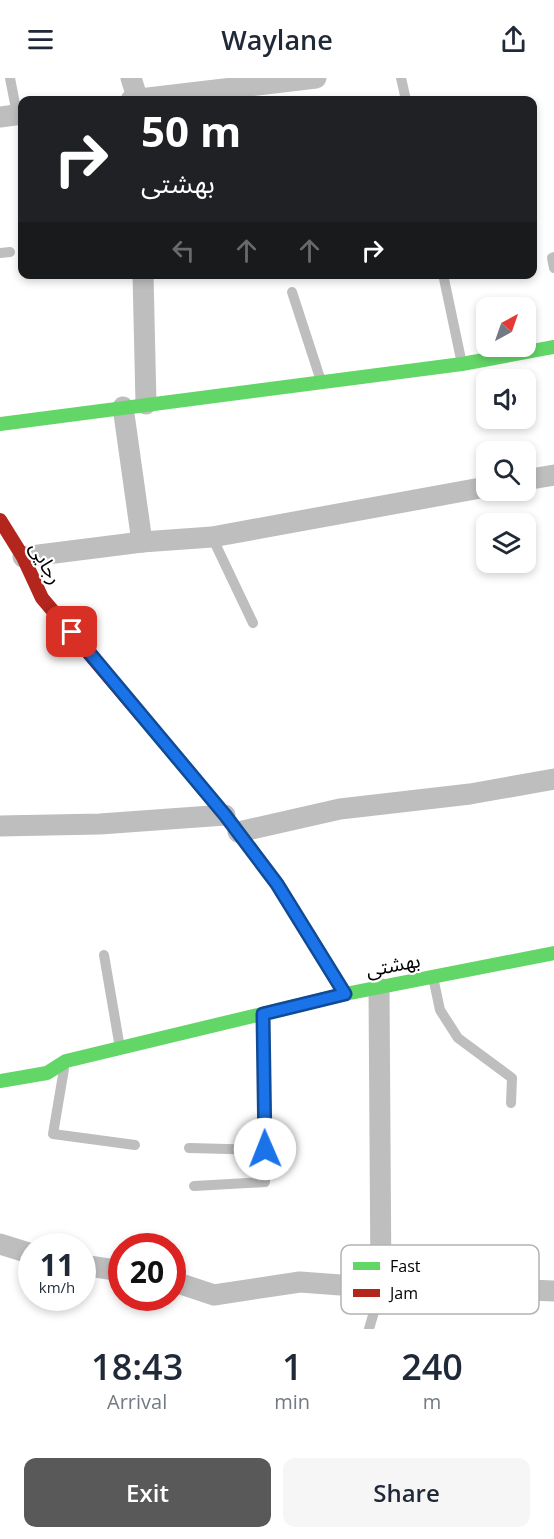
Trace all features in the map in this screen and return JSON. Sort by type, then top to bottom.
[{"type":"street","points":[[131,78],[135,96]]},
{"type":"street","points":[[169,96],[316,78]]},
{"type":"street","points":[[142,279],[146,404]]},
{"type":"street","points":[[0,424],[462,364],[554,347]]},
{"type":"street","points":[[123,407],[142,542]]},
{"type":"street","points":[[536,478],[554,475]]},
{"type":"street","points":[[12,549],[212,537],[476,489]]},
{"type":"street","name":"رجایی","points":[[0,520],[12,549],[42,598],[225,815],[277,884],[345,994]]},
{"type":"street","points":[[238,832],[340,809],[470,794],[554,779]]},
{"type":"street","points":[[0,826],[100,824],[225,815]]},
{"type":"street","name":"بهشتی","points":[[0,1081],[47,1073],[61,1057],[120,1048],[345,994],[554,952]]},
{"type":"street","points":[[379,988],[381,1245]]},
{"type":"street","points":[[0,1244],[18,1250]]},
{"type":"street","points":[[186,1286],[214,1295],[300,1282],[341,1285]]},
{"type":"street","points":[[539,1290],[554,1291]]},
{"type":"lane","points":[[10,78],[13,115]]},
{"type":"lane","points":[[401,78],[405,96]]},
{"type":"lane","points":[[554,257],[552,258],[554,268]]},
{"type":"lane","points":[[444,279],[462,364]]},
{"type":"lane","points":[[292,292],[321,381]]},
{"type":"lane","points":[[212,537],[253,623]]},
{"type":"lane","points":[[104,955],[120,1048]]},
{"type":"lane","points":[[433,977],[440,1010],[458,1038],[512,1078],[511,1103]]},
{"type":"lane","points":[[194,1186],[265,1182],[263,1014]]},
{"type":"lane","points":[[61,1057],[53,1134],[135,1145]]},
{"type":"lane","points":[[189,1148],[265,1149]]},
{"type":"lane","points":[[369,1329],[373,1314]]},
{"type":"traffic: fast","points":[[0,424],[462,364],[554,347]]},
{"type":"traffic: fast","points":[[140,714],[225,815],[277,884],[345,994]]},
{"type":"traffic: fast","points":[[0,1081],[47,1073],[66,1061],[345,994],[554,953]]},
{"type":"traffic: jam","points":[[0,520],[23,557],[42,598],[140,714]]},
{"type":"route","points":[[72,632],[225,815],[277,884],[345,994],[263,1014],[265,1149]]}]
